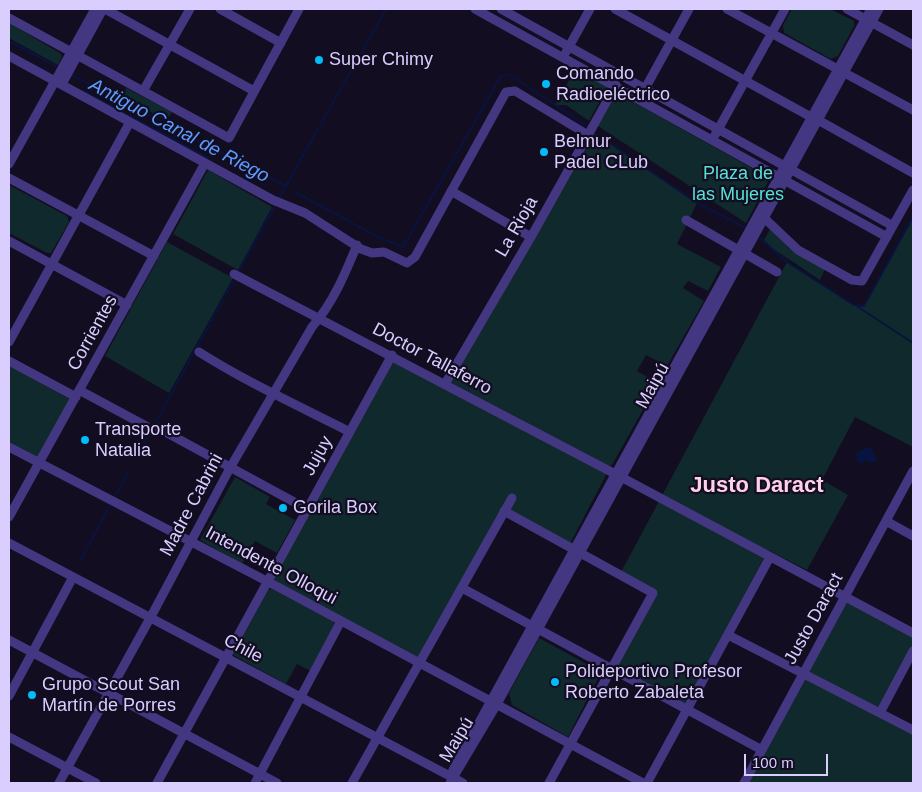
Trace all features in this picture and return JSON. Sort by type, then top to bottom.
[{"type":"street","points":[[74,55],[94,9]]},
{"type":"street","points":[[9,164],[74,55],[104,9],[254,91]]},
{"type":"street","points":[[143,91],[190,9]]},
{"type":"street","points":[[220,9],[281,42]]},
{"type":"street","points":[[9,18],[228,138],[299,9]]},
{"type":"street","points":[[475,9],[489,12],[563,56],[887,237]]},
{"type":"street","points":[[502,9],[893,226]]},
{"type":"street","points":[[563,56],[590,9]]},
{"type":"street","points":[[615,9],[913,173]]},
{"type":"street","points":[[640,98],[689,9]]},
{"type":"street","points":[[727,9],[913,110]]},
{"type":"street","points":[[713,139],[785,9]]},
{"type":"street","points":[[846,9],[913,46]]},
{"type":"street","name":"Maipú","points":[[868,21],[871,9]]},
{"type":"street","name":"Maipú","points":[[452,781],[453,770],[494,702],[868,21],[879,9]]},
{"type":"street","points":[[9,56],[278,203],[305,213],[366,252],[384,252],[407,263],[415,257],[506,92],[515,91],[588,135]]},
{"type":"street","name":"La Rioja","points":[[445,384],[531,237],[616,85]]},
{"type":"street","points":[[9,342],[130,122]]},
{"type":"street","name":"Corrientes","points":[[9,518],[205,163]]},
{"type":"street","points":[[9,178],[154,256]]},
{"type":"street","points":[[761,215],[798,250],[852,280],[862,281],[913,190]]},
{"type":"street","points":[[451,191],[531,237]]},
{"type":"street","points":[[686,220],[777,272]]},
{"type":"street","points":[[9,241],[127,305]]},
{"type":"street","name":"Madre Cabrini","points":[[59,783],[151,618],[230,468],[343,277],[357,245]]},
{"type":"street","name":"Doctor Tallaferro","points":[[238,275],[913,633]]},
{"type":"street","points":[[199,352],[239,377],[350,432]]},
{"type":"street","name":"Jujuy","points":[[157,783],[392,355]]},
{"type":"street","points":[[9,361],[146,426]]},
{"type":"street","points":[[158,428],[307,508]]},
{"type":"street","name":"Intendente Olloqui","points":[[9,447],[645,783]]},
{"type":"street","name":"Justo Daract","points":[[744,783],[913,470]]},
{"type":"street","points":[[352,783],[512,498]]},
{"type":"street","points":[[504,511],[653,593],[549,783]]},
{"type":"street","points":[[886,521],[913,536]]},
{"type":"street","name":"Chile","points":[[9,543],[301,697],[452,781],[462,783]]},
{"type":"street","points":[[645,783],[770,557]]},
{"type":"street","points":[[9,696],[73,577]]},
{"type":"street","points":[[462,588],[762,750]]},
{"type":"street","points":[[255,783],[341,621]]},
{"type":"street","points":[[728,635],[913,730]]},
{"type":"street","points":[[9,640],[277,783]]},
{"type":"street","points":[[880,713],[913,651]]},
{"type":"street","points":[[9,737],[96,783]]},
{"type":"green space","points":[[792,9],[830,9],[854,21],[854,26],[838,56],[831,59],[784,33],[783,25]]},
{"type":"green space","points":[[9,23],[60,53],[62,57],[58,65],[9,38]]},
{"type":"green space","points":[[576,68],[608,86],[589,121],[566,105],[555,105]]},
{"type":"green space","points":[[126,88],[172,112],[167,121],[122,96]]},
{"type":"green space","name":"Plaza de las Mujeres","points":[[617,93],[766,176],[769,180],[746,223],[598,126]]},
{"type":"green space","points":[[595,133],[697,203],[677,244],[721,267],[708,291],[688,281],[683,288],[704,301],[667,366],[646,355],[637,371],[658,383],[612,465],[609,466],[450,382]]},
{"type":"green space","points":[[208,170],[272,207],[238,270],[173,234]]},
{"type":"green space","points":[[9,185],[67,216],[69,222],[51,253],[47,253],[9,233]]},
{"type":"green space","points":[[913,218],[913,447],[855,417],[822,480],[848,495],[807,570],[768,550],[686,704],[616,667],[653,593],[620,574],[787,262],[853,305],[864,306]]},
{"type":"green space","points":[[770,229],[789,248],[825,269],[820,280],[763,242]]},
{"type":"green space","points":[[167,242],[233,278],[169,393],[105,356]]},
{"type":"green space","points":[[395,362],[607,473],[570,544],[503,509],[418,659],[273,579],[391,364]]},
{"type":"green space","points":[[9,366],[71,400],[39,458],[9,442]]},
{"type":"green space","points":[[235,477],[270,497],[266,504],[295,520],[277,553],[255,541],[242,564],[200,540]]},
{"type":"green space","points":[[272,589],[335,624],[311,671],[297,664],[286,684],[233,655],[268,590]]},
{"type":"green space","points":[[845,597],[913,633],[913,651],[880,713],[913,730],[913,783],[744,783]]},
{"type":"green space","name":"Polideportivo Profesor Roberto Zabaleta","points":[[539,638],[601,672],[568,737],[512,705],[509,693]]},
{"type":"shaded area","points":[[871,447],[877,461],[871,463],[866,460],[863,464],[858,462],[855,453]]},
{"type":"waterway","points":[[278,200],[386,9]]},
{"type":"waterway","name":"Antiguo Canal de Riego","points":[[9,41],[56,66]]},
{"type":"waterway","points":[[33,64],[48,72]]},
{"type":"waterway","name":"Antiguo Canal de Riego","points":[[72,75],[286,186]]},
{"type":"waterway","name":"Antiguo Canal de Riego","points":[[295,192],[378,237],[403,247],[501,76],[509,75],[516,79],[587,126]]},
{"type":"waterway","points":[[83,91],[208,158]]},
{"type":"waterway","name":"Antiguo Canal de Riego","points":[[595,133],[697,203],[744,227]]},
{"type":"waterway","points":[[238,272],[276,204]]},
{"type":"waterway","name":"Antiguo Canal de Riego","points":[[760,238],[787,262],[854,305],[864,306],[913,217]]},
{"type":"waterway","points":[[137,456],[235,278]]},
{"type":"waterway","points":[[858,307],[913,343]]},
{"type":"waterway","points":[[114,498],[128,473]]},
{"type":"waterway","points":[[81,559],[111,504]]},
{"type":"place","name":"Super Chimy","points":[[319,60]]},
{"type":"place","name":"Comando Radioeléctrico","points":[[546,84]]},
{"type":"place","name":"Belmur Padel CLub","points":[[544,152]]},
{"type":"place","name":"Transporte Natalia","points":[[85,440]]},
{"type":"place","name":"Gorila Box","points":[[283,508]]},
{"type":"place","name":"Polideportivo Profesor Roberto Zabaleta","points":[[555,682]]},
{"type":"place","name":"Grupo Scout San Martín de Porres","points":[[32,695]]},
{"type":"district","name":"Justo Daract","points":[[757,486]]}]
